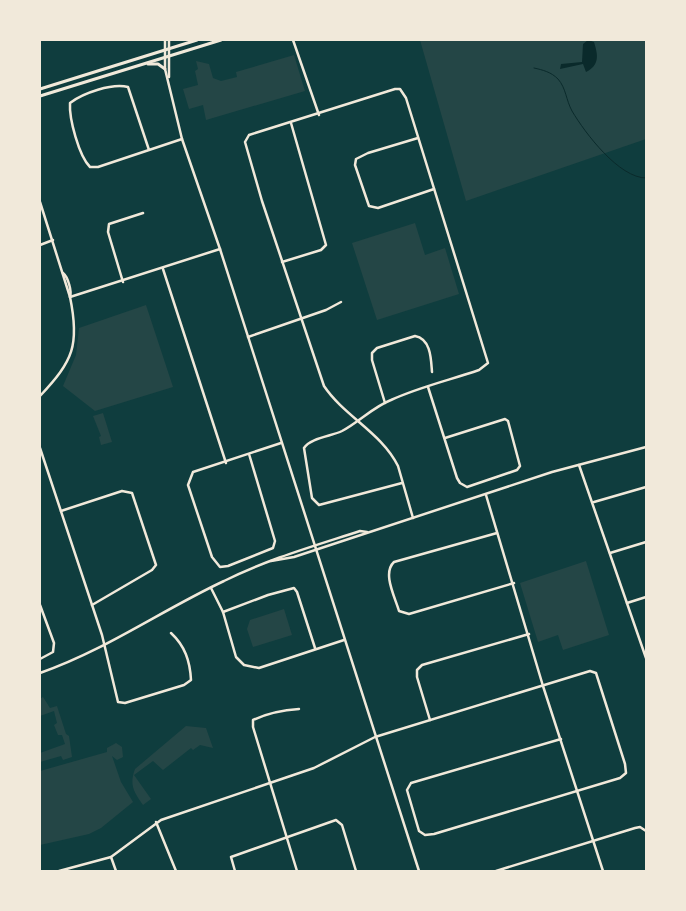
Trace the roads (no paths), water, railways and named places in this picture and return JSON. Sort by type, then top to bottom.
[{"type":"main road","points":[[40,89],[170,50],[195,40]]},
{"type":"main road","points":[[40,96],[220,40]]},
{"type":"main road","points":[[144,64],[158,64],[166,69]]},
{"type":"street","points":[[165,40],[166,69],[182,139],[220,249],[419,871]]},
{"type":"street","points":[[169,40],[169,78]]},
{"type":"street","points":[[293,40],[319,115]]},
{"type":"street","points":[[149,150],[128,87],[120,85],[77,97],[70,103],[71,119],[84,161],[90,167],[98,167],[149,150],[182,139]]},
{"type":"street","points":[[402,483],[322,505],[314,501],[309,483],[305,445],[343,430],[357,421],[385,403],[479,370],[488,363],[406,98],[400,89],[249,135],[245,142],[262,201],[324,386],[338,405],[357,421],[379,441],[394,458],[414,518]]},
{"type":"street","points":[[282,262],[321,250],[326,245],[291,122]]},
{"type":"street","points":[[418,138],[368,153],[356,159],[355,165],[369,206],[378,208],[434,189]]},
{"type":"street","points":[[40,202],[63,273],[66,276],[71,294],[70,298],[75,324],[74,338],[66,364],[60,375],[40,396]]},
{"type":"street","points":[[123,282],[108,232],[110,224],[143,213]]},
{"type":"street","points":[[40,245],[53,240]]},
{"type":"street","points":[[70,298],[220,249]]},
{"type":"street","points":[[163,269],[226,463]]},
{"type":"street","points":[[248,337],[301,319],[341,302]]},
{"type":"street","points":[[385,403],[372,360],[372,353],[377,348],[415,336],[422,337],[425,340],[431,358],[432,372]]},
{"type":"street","points":[[428,387],[457,478],[462,485],[467,487],[499,476],[520,466],[508,421],[505,418],[445,438]]},
{"type":"street","points":[[249,454],[275,541],[273,548],[228,566],[220,567],[212,557],[188,484],[193,472],[226,463],[249,454],[281,443]]},
{"type":"street","points":[[270,561],[280,561],[363,536],[368,532],[486,494],[579,465],[646,447]]},
{"type":"street","points":[[40,448],[105,646],[118,702],[125,702],[184,685],[190,680],[190,669],[182,643],[171,632]]},
{"type":"street","points":[[579,465],[594,502],[646,658]]},
{"type":"street","points":[[594,502],[646,487]]},
{"type":"street","points":[[61,511],[122,491],[132,493],[156,565],[152,570],[92,605]]},
{"type":"street","points":[[486,494],[514,583],[543,686],[604,871]]},
{"type":"street","points":[[40,673],[73,661],[105,646],[211,588],[270,561],[360,531],[368,532]]},
{"type":"street","points":[[497,533],[394,562],[389,566],[388,573],[399,611],[409,614],[514,583]]},
{"type":"street","points":[[610,553],[646,542]]},
{"type":"street","points":[[211,588],[223,612],[236,657],[244,665],[259,668],[344,640]]},
{"type":"street","points":[[223,612],[268,595],[294,588],[297,592],[315,648]]},
{"type":"street","points":[[627,603],[646,597]]},
{"type":"street","points":[[40,605],[54,644],[53,652],[40,659]]},
{"type":"street","points":[[430,720],[416,670],[422,665],[528,634]]},
{"type":"street","points":[[58,871],[112,857],[156,822],[314,768],[375,737],[590,671],[596,673],[625,764],[626,773],[620,778],[425,835],[419,831],[407,790],[411,783],[561,739]]},
{"type":"street","points":[[298,871],[252,726],[253,720],[284,710],[299,709]]},
{"type":"street","points":[[236,871],[231,857],[339,821],[342,825],[356,871]]},
{"type":"street","points":[[156,822],[176,871]]},
{"type":"street","points":[[496,871],[637,828],[646,831]]},
{"type":"street","points":[[112,857],[116,871]]},
{"type":"waterway","points":[[534,68],[550,73],[558,79],[563,86],[572,111],[585,131],[614,163],[625,171],[646,178]]}]
